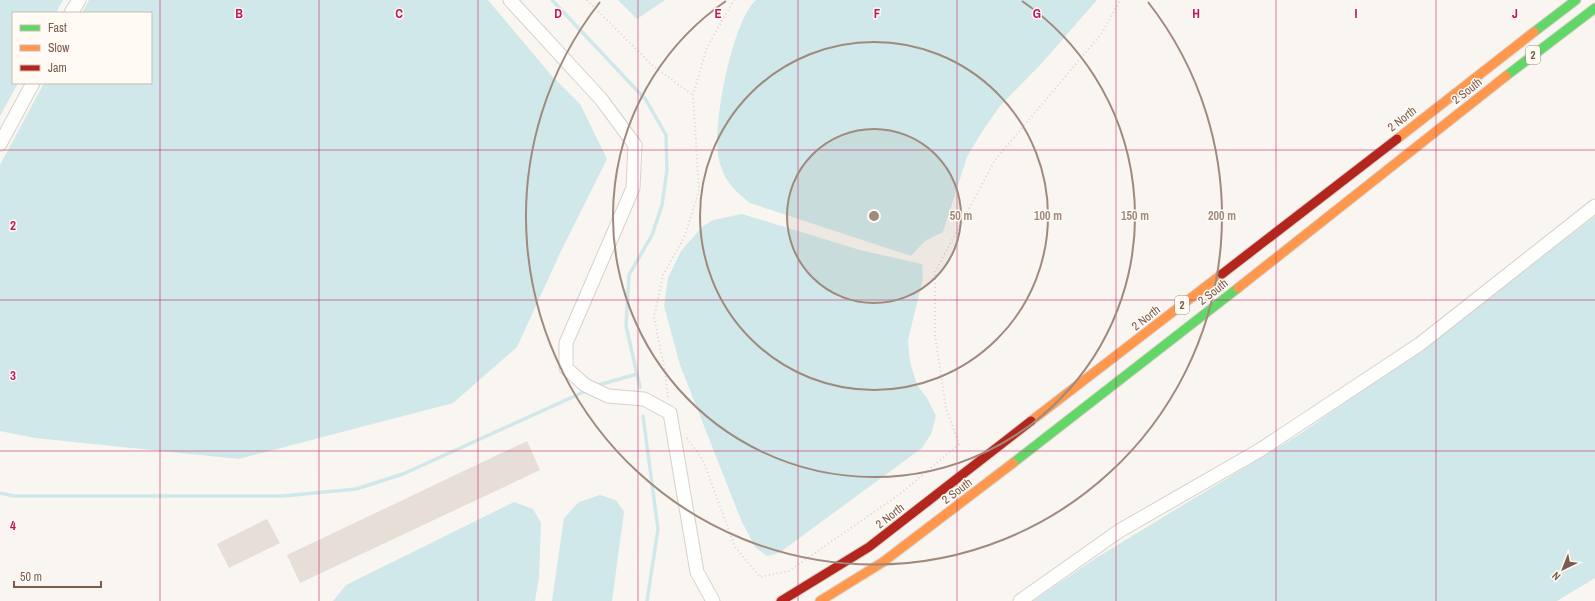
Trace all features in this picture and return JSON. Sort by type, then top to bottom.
[{"type":"highway","name":"2 North","points":[[781,601],[869,547],[1576,0]]},
{"type":"highway","name":"2 South","points":[[820,601],[884,562],[1063,425],[1471,103],[1595,8]]},
{"type":"street","points":[[72,12],[78,0]]},
{"type":"street","points":[[510,0],[602,99],[635,146],[633,188],[566,343],[566,368],[585,385],[608,396],[644,399],[670,412],[697,572],[712,601]]},
{"type":"street","points":[[0,144],[32,84]]},
{"type":"street","points":[[1020,601],[1119,531],[1260,450],[1420,344],[1595,206]]},
{"type":"path","points":[[587,0],[653,66],[693,95]]},
{"type":"path","points":[[670,412],[665,371],[654,317],[662,275],[684,238],[699,191],[693,95],[706,47],[734,0]]},
{"type":"path","points":[[686,436],[703,460],[735,547],[760,577],[789,571],[900,494],[959,444],[946,408],[936,343],[935,272],[995,160],[1102,33],[1120,0]]},
{"type":"water","points":[[0,0],[63,0],[57,12],[12,12],[12,84],[17,84],[0,116]]},
{"type":"water","points":[[89,0],[488,0],[551,75],[580,104],[607,159],[561,251],[517,347],[453,403],[239,459],[35,438],[0,431],[0,165],[43,84],[152,84],[152,12],[83,12]]},
{"type":"water","points":[[618,0],[665,0],[637,19]]},
{"type":"water","points":[[756,0],[1097,0],[1041,64],[1000,106],[983,130],[967,157],[943,232],[925,241],[911,256],[750,203],[734,189],[727,180],[721,168],[717,145],[721,102],[732,52],[739,30],[747,12]]},
{"type":"water","points":[[742,214],[860,250],[922,264],[923,278],[908,340],[910,362],[917,385],[927,398],[936,416],[931,434],[922,448],[779,553],[767,556],[755,547],[741,520],[680,365],[664,306],[668,278],[681,251],[702,227],[713,220]]},
{"type":"water","points":[[1595,216],[1595,578],[1557,601],[1033,601],[1096,558],[1300,434],[1424,347]]},
{"type":"water","points":[[600,495],[616,500],[624,512],[612,601],[552,601],[564,518],[579,502]]},
{"type":"water","points":[[514,502],[533,509],[541,523],[539,577],[535,601],[333,601],[346,585]]},
{"type":"building","points":[[527,441],[540,470],[300,583],[287,555]]},
{"type":"building","points":[[267,519],[280,543],[229,568],[217,544]]},
{"type":"waterway","points":[[552,0],[646,100],[666,135],[667,170],[662,205],[652,235],[629,275],[626,326],[640,387]]},
{"type":"waterway","points":[[595,386],[637,374]]},
{"type":"waterway","points":[[0,493],[14,496],[283,496],[356,489],[403,474],[588,390]]},
{"type":"waterway","points":[[643,416],[658,529],[647,601]]},
{"type":"traffic: fast","points":[[1534,32],[1576,0]]},
{"type":"traffic: fast","points":[[1506,76],[1595,8]]},
{"type":"traffic: fast","points":[[1013,463],[1238,288]]},
{"type":"traffic: slow","points":[[1397,139],[1534,32]]},
{"type":"traffic: slow","points":[[1238,288],[1506,76]]},
{"type":"traffic: slow","points":[[1031,421],[1222,274]]},
{"type":"traffic: slow","points":[[820,601],[883,562],[1013,463]]},
{"type":"traffic: jam","points":[[1222,274],[1397,139]]},
{"type":"traffic: jam","points":[[781,601],[869,547],[1031,421]]}]
